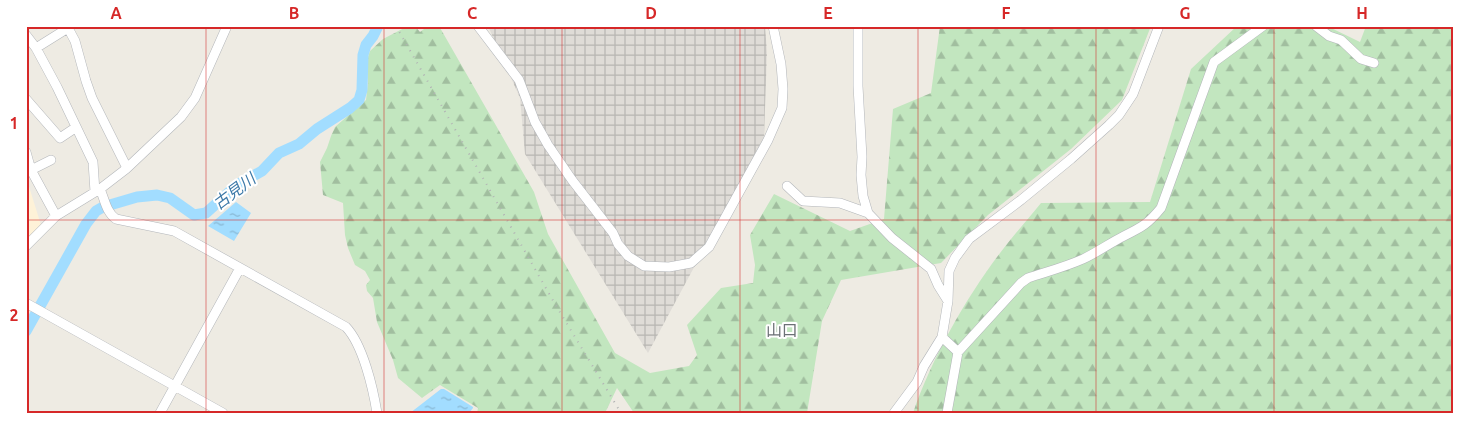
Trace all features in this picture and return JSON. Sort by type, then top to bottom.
[{"type":"street","points":[[26,246],[56,216],[97,190],[126,168],[181,117],[195,98],[227,26]]},
{"type":"street","points":[[478,26],[519,80],[535,122],[548,145],[613,233],[618,244],[628,256],[644,266],[669,267],[691,263],[709,247],[768,140],[782,108],[781,64],[774,26]]},
{"type":"street","points":[[858,26],[861,175],[863,196],[868,213]]},
{"type":"street","points":[[894,413],[917,382],[924,366],[942,337],[948,301],[949,271],[955,258],[970,240],[1064,164],[1118,115],[1133,94],[1159,26]]},
{"type":"street","points":[[947,413],[958,352],[1021,282],[1089,256],[1140,229],[1161,208],[1214,62],[1263,26]]},
{"type":"street","points":[[1316,26],[1329,36],[1341,40],[1361,59],[1374,63]]},
{"type":"street","points":[[36,48],[68,27],[75,41],[92,98],[126,168]]},
{"type":"street","points":[[26,35],[36,48],[57,87],[93,162],[97,190],[113,217],[121,221],[174,231],[344,325],[352,332],[364,361],[377,413]]},
{"type":"street","points":[[26,99],[60,138],[76,128]]},
{"type":"street","points":[[26,152],[30,170],[56,216]]},
{"type":"street","points":[[30,170],[51,160]]},
{"type":"street","points":[[787,186],[803,201],[840,203],[868,213],[892,238],[931,269],[948,301]]},
{"type":"street","points":[[160,413],[240,268]]},
{"type":"street","points":[[34,307],[223,413]]},
{"type":"street","points":[[942,337],[958,352]]},
{"type":"shaded area","points":[[488,26],[765,26],[767,52],[764,137],[648,353],[525,154],[520,98]]},
{"type":"shaded area","points":[[26,177],[41,225],[27,240],[26,239]]},
{"type":"green space","points":[[408,26],[415,26],[420,32],[428,26],[439,26],[534,192],[548,234],[615,353],[650,373],[689,366],[697,355],[687,325],[721,288],[753,283],[755,265],[750,235],[774,194],[850,231],[884,219],[893,109],[931,93],[940,26],[1151,26],[1122,100],[1071,149],[988,215],[941,263],[841,280],[822,321],[807,413],[634,413],[617,388],[605,413],[477,413],[478,408],[440,385],[422,398],[398,378],[393,360],[377,322],[373,298],[367,291],[366,285],[370,280],[365,271],[355,265],[348,248],[345,235],[343,203],[323,195],[320,162],[335,127],[366,100],[368,83],[367,60],[370,51],[383,39]]},
{"type":"green space","points":[[1237,26],[1327,26],[1360,42],[1366,26],[1453,26],[1453,413],[913,413],[931,369],[966,303],[1011,239],[1041,203],[1150,202],[1191,69]]},
{"type":"water","points":[[236,202],[251,213],[234,241],[208,226]]},
{"type":"water","points":[[441,389],[444,389],[473,408],[469,413],[410,413]]},
{"type":"waterway","name":"古見川","points":[[26,331],[86,224],[96,211],[103,207],[137,197],[157,195],[170,198],[194,215],[206,213],[237,185],[262,171],[279,153],[299,144],[359,100],[362,90],[363,55],[366,45],[378,26]]},
{"type":"railway","points":[[396,26],[555,304],[621,413]]},
{"type":"district","name":"山口","points":[[782,330]]}]
